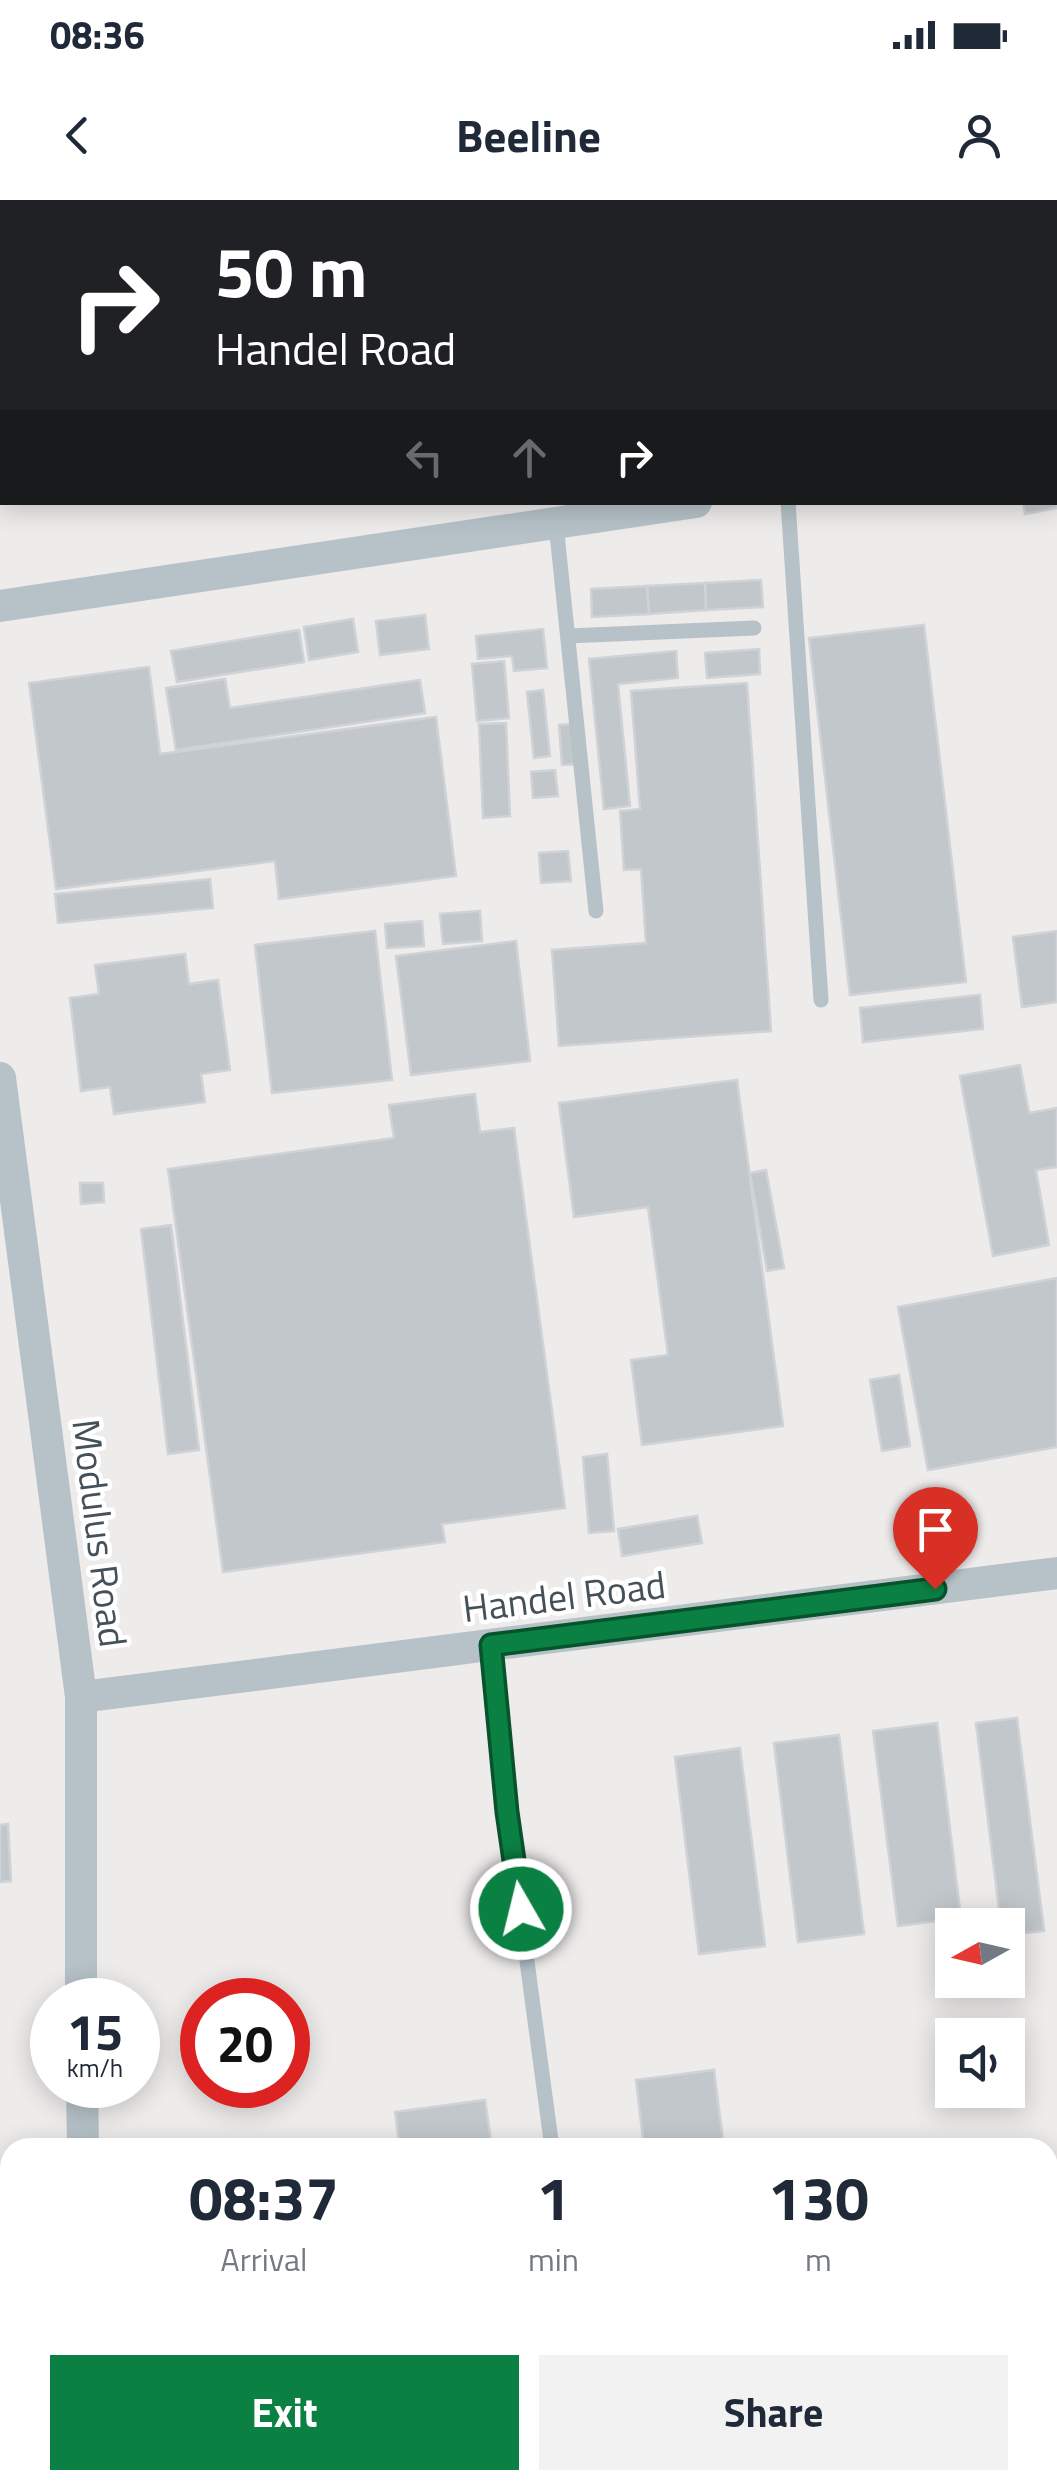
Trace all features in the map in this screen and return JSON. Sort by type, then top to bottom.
[{"type":"street","points":[[0,606],[677,505]]},
{"type":"street","name":"Modulus Road","points":[[0,1078],[81,1697],[81,1978]]},
{"type":"street","name":"Handel Road","points":[[81,1697],[1057,1574]]},
{"type":"street","points":[[83,2108],[84,2138]]},
{"type":"lane","points":[[788,505],[821,1000]]},
{"type":"lane","points":[[556,524],[596,910]]},
{"type":"lane","points":[[568,636],[754,628]]},
{"type":"lane","points":[[491,1645],[507,1812],[551,2138]]},
{"type":"building","points":[[1024,505],[1057,505],[1057,508],[1025,514]]},
{"type":"building","points":[[761,580],[763,607],[706,610],[705,583]]},
{"type":"building","points":[[705,583],[706,610],[649,614],[647,586]]},
{"type":"building","points":[[647,586],[649,614],[592,617],[591,589]]},
{"type":"building","points":[[425,615],[429,649],[380,655],[376,621]]},
{"type":"building","points":[[353,619],[358,652],[309,660],[304,627]]},
{"type":"building","points":[[924,625],[966,982],[850,995],[809,638]]},
{"type":"building","points":[[543,629],[547,668],[514,671],[512,656],[478,659],[476,636]]},
{"type":"building","points":[[299,630],[304,662],[177,682],[171,651]]},
{"type":"building","points":[[759,649],[760,674],[707,678],[705,653]]},
{"type":"building","points":[[676,651],[678,678],[618,684],[630,806],[604,809],[589,659]]},
{"type":"building","points":[[504,661],[509,718],[477,721],[472,664]]},
{"type":"building","points":[[149,667],[160,754],[436,717],[456,876],[279,899],[275,861],[56,889],[29,683]]},
{"type":"building","points":[[225,679],[230,708],[420,680],[425,713],[176,750],[166,688]]},
{"type":"building","points":[[747,683],[771,1031],[559,1046],[552,950],[646,943],[641,869],[624,870],[620,811],[640,809],[631,691]]},
{"type":"building","points":[[543,690],[550,756],[534,758],[527,692]]},
{"type":"building","points":[[506,723],[510,816],[483,818],[479,724]]},
{"type":"building","points":[[576,724],[579,764],[562,765],[559,725]]},
{"type":"building","points":[[555,770],[558,796],[533,798],[531,772]]},
{"type":"building","points":[[568,851],[571,881],[541,883],[539,853]]},
{"type":"building","points":[[210,879],[213,908],[58,923],[55,894]]},
{"type":"building","points":[[480,911],[482,941],[443,944],[440,914]]},
{"type":"building","points":[[422,921],[424,946],[387,948],[385,924]]},
{"type":"building","points":[[375,931],[392,1080],[272,1093],[255,945]]},
{"type":"building","points":[[1057,931],[1057,1002],[1022,1007],[1013,937]]},
{"type":"building","points":[[516,941],[530,1061],[411,1075],[396,956]]},
{"type":"building","points":[[185,954],[189,984],[218,980],[230,1070],[201,1074],[205,1102],[114,1114],[110,1087],[81,1091],[70,998],[99,994],[95,965]]},
{"type":"building","points":[[980,995],[983,1029],[863,1042],[860,1008]]},
{"type":"building","points":[[1020,1065],[1029,1113],[1057,1108],[1057,1167],[1036,1170],[1049,1245],[993,1256],[960,1076]]},
{"type":"building","points":[[737,1080],[783,1426],[642,1445],[631,1360],[668,1355],[648,1207],[574,1217],[559,1103]]},
{"type":"building","points":[[475,1094],[480,1132],[514,1128],[565,1508],[442,1524],[445,1542],[223,1572],[168,1169],[394,1138],[389,1105]]},
{"type":"building","points":[[766,1170],[784,1268],[767,1271],[750,1173]]},
{"type":"building","points":[[80,1183],[103,1183],[104,1202],[81,1204]]},
{"type":"building","points":[[171,1225],[199,1450],[168,1454],[141,1229]]},
{"type":"building","points":[[1057,1278],[1057,1447],[928,1470],[898,1307]]},
{"type":"building","points":[[899,1375],[910,1446],[882,1451],[870,1380]]},
{"type":"building","points":[[607,1454],[614,1531],[589,1533],[583,1457]]},
{"type":"building","points":[[697,1516],[702,1543],[622,1556],[618,1529]]},
{"type":"building","points":[[1017,1718],[1044,1931],[1025,1933],[1025,1908],[999,1908],[976,1723]]},
{"type":"building","points":[[937,1723],[960,1908],[935,1908],[935,1921],[898,1926],[873,1731]]},
{"type":"building","points":[[839,1735],[864,1934],[798,1942],[774,1743]]},
{"type":"building","points":[[740,1748],[765,1946],[699,1954],[675,1757]]},
{"type":"building","points":[[8,1824],[11,1881],[0,1882],[0,1825]]},
{"type":"building","points":[[714,2070],[723,2138],[643,2138],[636,2080]]},
{"type":"building","points":[[485,2100],[491,2138],[399,2138],[395,2112]]},
{"type":"route","points":[[521,1909],[491,1645],[935,1589]]}]
